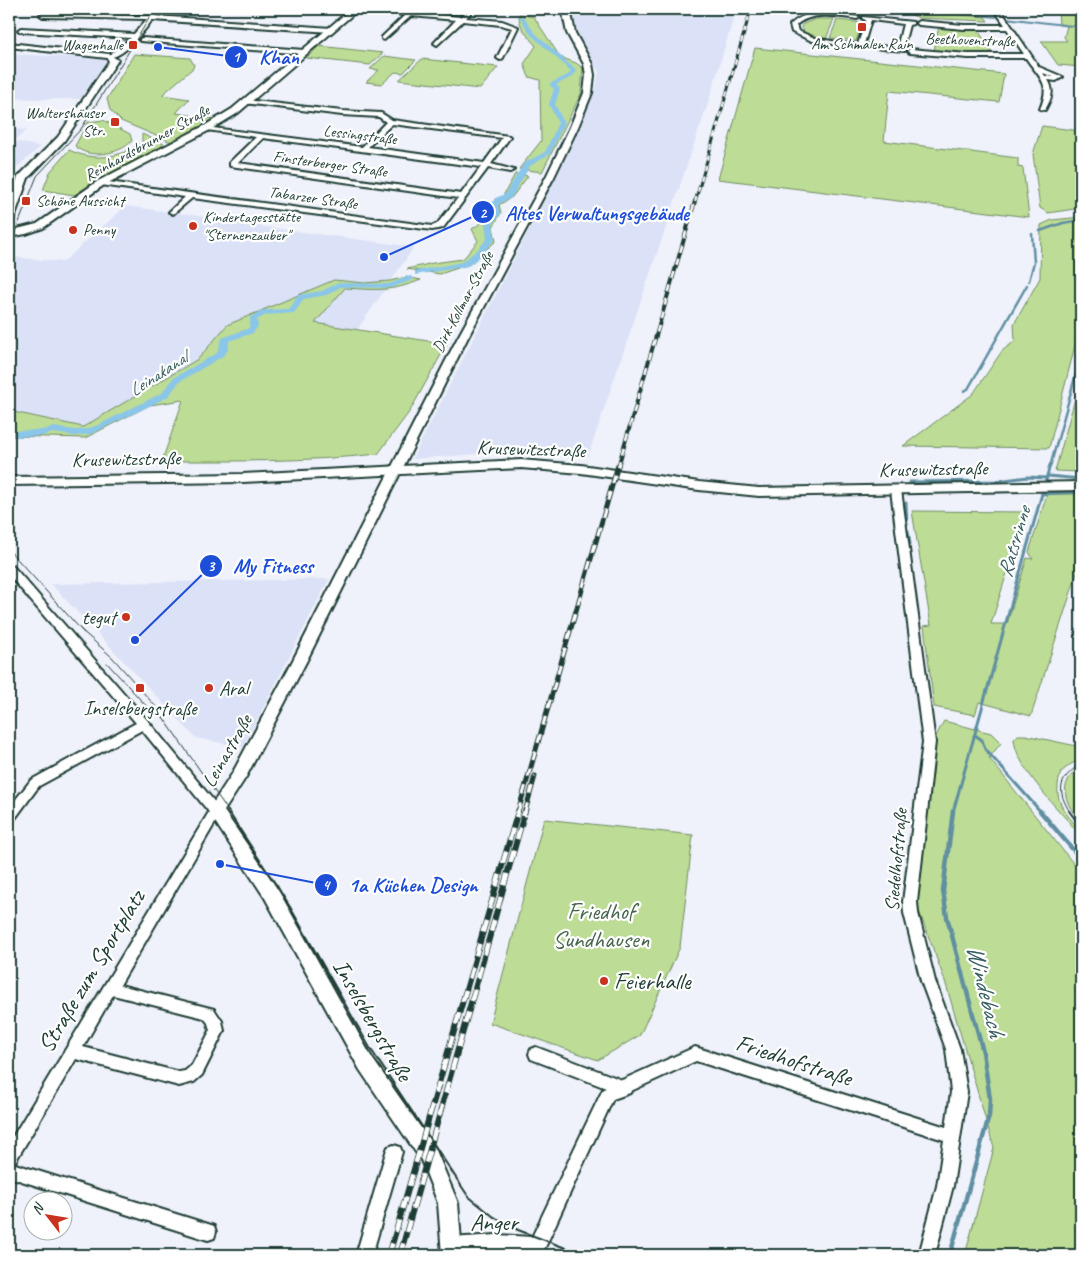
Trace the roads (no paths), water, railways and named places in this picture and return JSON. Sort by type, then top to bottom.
[{"type":"main road","points":[[9,45],[108,56],[113,62],[67,131],[23,177],[10,211]]},
{"type":"main road","name":"Krusewitzstraße","points":[[9,481],[244,478],[530,464],[566,467],[739,491],[778,493],[1081,486]]},
{"type":"street","points":[[108,56],[134,36],[157,9]]},
{"type":"street","name":"Reinhardsbrunner Straße","points":[[9,234],[34,229],[44,224],[101,183],[207,128],[246,102],[355,9]]},
{"type":"street","points":[[363,9],[413,11],[461,19],[502,23],[515,27],[500,58]]},
{"type":"street","points":[[437,43],[471,9]]},
{"type":"street","points":[[997,9],[1045,78],[1049,87],[1049,95],[1043,109]]},
{"type":"street","name":"Dirk-Kollmar-Straße","points":[[395,470],[486,292],[550,177],[588,93],[590,70],[573,37],[566,10]]},
{"type":"street","points":[[384,38],[413,11]]},
{"type":"street","points":[[889,20],[891,13]]},
{"type":"street","points":[[43,15],[151,18],[331,30]]},
{"type":"street","points":[[846,45],[807,38],[795,32],[793,25],[798,20],[812,16],[857,17]]},
{"type":"street","points":[[867,18],[889,20],[909,22],[900,50],[857,46],[867,18]]},
{"type":"street","points":[[919,24],[1009,27]]},
{"type":"street","points":[[20,30],[134,36]]},
{"type":"street","points":[[142,40],[304,52]]},
{"type":"street","points":[[876,56],[878,48]]},
{"type":"street","name":"Beethovenstraße","points":[[910,51],[961,55],[1029,56]]},
{"type":"street","points":[[1038,68],[1060,77],[1056,79],[1045,78]]},
{"type":"street","points":[[246,102],[342,113],[360,112],[381,115],[390,122],[507,137],[462,196]]},
{"type":"street","points":[[363,149],[390,122]]},
{"type":"street","name":"Lessingstraße","points":[[207,128],[485,165],[510,170]]},
{"type":"street","name":"Finsterberger Straße","points":[[261,136],[233,164],[462,196]]},
{"type":"street","name":"Tabarzer Straße","points":[[101,183],[432,228],[440,226],[462,196]]},
{"type":"street","points":[[173,212],[191,195]]},
{"type":"street","name":"Leinastraße","points":[[216,811],[238,777],[299,662],[366,532],[395,470]]},
{"type":"street","name":"Siedelhofstraße","points":[[896,490],[929,742],[910,902],[911,913],[928,981],[953,1049],[959,1092],[946,1186],[927,1255]]},
{"type":"street","name":"Inselsbergstraße","points":[[9,568],[144,724],[216,811],[271,893],[366,1064],[428,1154],[448,1203],[451,1250]]},
{"type":"street","points":[[9,816],[35,783],[144,724]]},
{"type":"street","name":"Straße zum Sportplatz","points":[[9,1157],[216,811]]},
{"type":"street","points":[[71,1051],[179,1079],[189,1077],[197,1070],[217,1031],[215,1021],[209,1013],[109,988]]},
{"type":"street","points":[[536,1054],[625,1088]]},
{"type":"street","name":"Friedhofstraße","points":[[538,1246],[608,1094],[625,1088],[695,1054],[953,1136]]},
{"type":"street","points":[[364,1255],[394,1152]]},
{"type":"street","points":[[9,1170],[208,1232]]},
{"type":"street","name":"Anger","points":[[451,1250],[496,1243],[538,1246]]},
{"type":"waterway","points":[[918,9],[996,17]]},
{"type":"waterway","name":"Leinakanal","points":[[418,273],[465,264],[480,252],[491,239],[489,223],[497,214],[494,206],[499,200],[508,196],[527,165],[548,153],[561,123],[552,104],[557,89],[552,84],[570,76],[574,71],[532,33],[521,17]]},
{"type":"waterway","points":[[1006,18],[1081,27]]},
{"type":"waterway","points":[[1040,231],[1063,223],[1081,220]]},
{"type":"waterway","points":[[1029,281],[1034,262],[1032,234]]},
{"type":"waterway","name":"Leinakanal","points":[[9,434],[42,433],[53,430],[75,433],[88,432],[101,427],[165,395],[176,380],[220,355],[224,350],[225,340],[250,331],[254,326],[253,319],[264,313],[291,311],[301,297],[324,293],[338,285],[390,286],[410,278]]},
{"type":"waterway","points":[[964,391],[968,389],[1027,285]]},
{"type":"waterway","name":"Ratsrinne","points":[[1050,467],[1081,356]]},
{"type":"waterway","name":"Ratsrinne","points":[[1046,478],[1050,465]]},
{"type":"waterway","points":[[1048,476],[1081,479]]},
{"type":"waterway","points":[[910,482],[997,481],[1028,477],[1046,478]]},
{"type":"waterway","name":"Ratsrinne","points":[[953,812],[1046,478]]},
{"type":"waterway","points":[[1042,494],[1081,492]]},
{"type":"waterway","points":[[906,503],[907,524]]},
{"type":"waterway","points":[[908,531],[910,544]]},
{"type":"waterway","points":[[975,735],[982,740],[985,749],[1041,812]]},
{"type":"waterway","name":"Windebach","points":[[950,1255],[989,1116],[990,1099],[983,1052],[947,917],[943,891],[953,811]]},
{"type":"waterway","points":[[1040,811],[1081,859]]},
{"type":"tram line","points":[[9,248],[37,176],[81,129],[155,9]]},
{"type":"tram line","points":[[9,550],[82,631]]},
{"type":"tram line","points":[[82,631],[112,657],[156,707],[229,812]]},
{"type":"tram line","points":[[107,663],[149,709]]},
{"type":"tram line","points":[[1070,812],[1063,797],[1062,785],[1068,774],[1081,764]]},
{"type":"tram line","points":[[228,811],[290,907],[370,1048],[468,1196],[494,1217],[518,1230],[584,1255]]},
{"type":"tram line","points":[[1069,811],[1081,827]]},
{"type":"railway","points":[[695,202],[751,9]]},
{"type":"railway","points":[[618,467],[695,201]]},
{"type":"railway","points":[[518,812],[618,465]]},
{"type":"railway","points":[[525,812],[535,776]]},
{"type":"railway","points":[[389,1255],[518,811]]},
{"type":"railway","points":[[400,1255],[525,811]]},
{"type":"place","name":"Am Schmalen Rain","points":[[862,27]]},
{"type":"place","name":"Wagenhalle","points":[[133,45]]},
{"type":"place","name":"Khan","points":[[158,47]]},
{"type":"place","name":"Waltershäuser Str.","points":[[115,122]]},
{"type":"place","name":"Schöne Aussicht","points":[[26,201]]},
{"type":"place","name":"Kindertagesstätte \"Sternenzauber\"","points":[[193,226]]},
{"type":"place","name":"Penny","points":[[73,230]]},
{"type":"place","name":"Altes Verwaltungsgebäude","points":[[384,257]]},
{"type":"place","name":"tegut","points":[[126,617]]},
{"type":"place","name":"My Fitness","points":[[135,640]]},
{"type":"place","name":"Inselsbergstraße","points":[[140,688]]},
{"type":"place","name":"Aral","points":[[209,688]]},
{"type":"place","name":"1a Küchen Design","points":[[220,864]]},
{"type":"place","name":"Feierhalle","points":[[604,981]]},
{"type":"park label","name":"Friedhof Sundhausen","points":[[601,925]]}]
